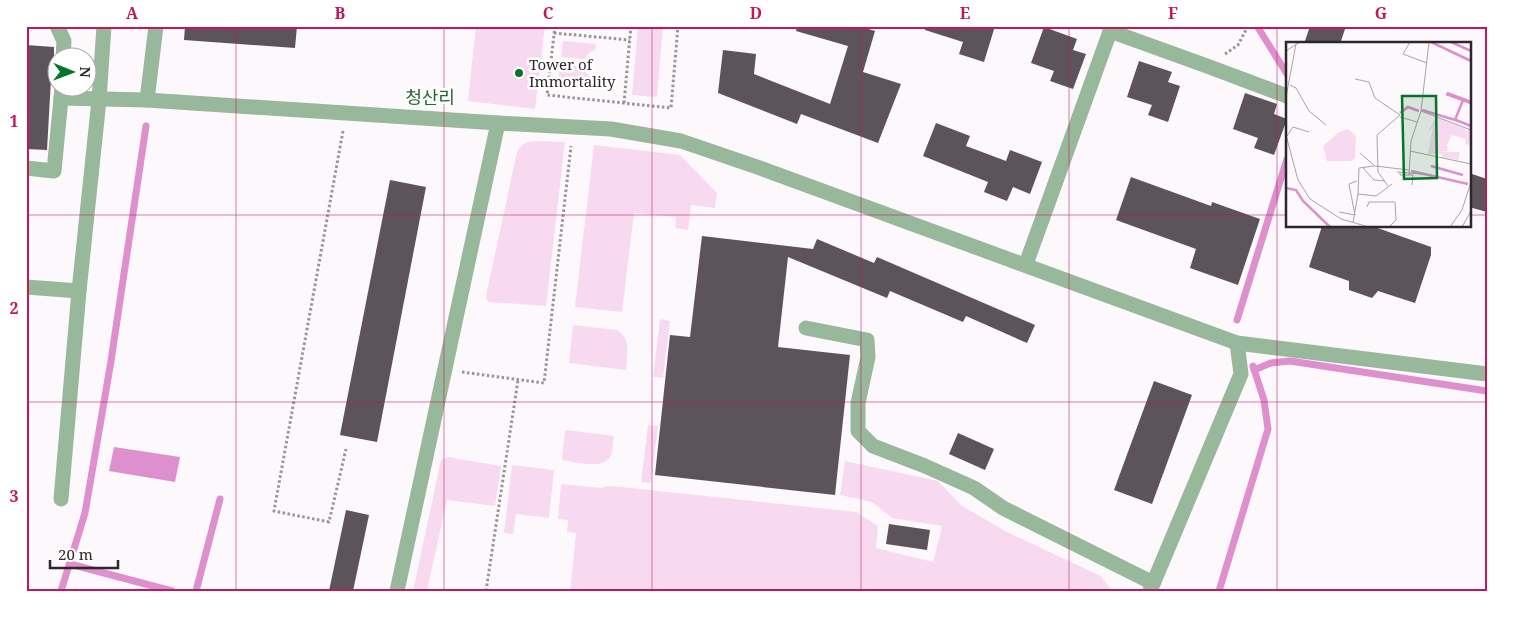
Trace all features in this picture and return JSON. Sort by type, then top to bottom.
[{"type":"street","points":[[57,26],[64,40],[64,48]]},
{"type":"street","points":[[61,499],[79,291],[99,100],[104,26]]},
{"type":"street","points":[[147,100],[156,26]]},
{"type":"street","points":[[1026,264],[1111,29],[1286,96]]},
{"type":"street","points":[[26,168],[54,171],[61,98]]},
{"type":"street","points":[[88,98],[611,129],[681,141],[1238,342],[1487,374]]},
{"type":"street","points":[[397,591],[498,123]]},
{"type":"street","points":[[26,287],[79,291]]},
{"type":"street","points":[[806,328],[867,340],[868,357],[858,402],[858,430],[873,446],[926,466],[974,488],[1003,508],[1151,587],[1241,374],[1238,342]]},
{"type":"path","points":[[555,26],[547,95],[671,108],[678,26]]},
{"type":"path","points":[[624,103],[631,26]]},
{"type":"path","points":[[1207,66],[1238,45],[1248,26]]},
{"type":"path","points":[[554,33],[630,40]]},
{"type":"path","points":[[346,114],[274,512],[329,522],[346,449]]},
{"type":"path","points":[[444,370],[544,383],[574,127]]},
{"type":"path","points":[[486,591],[518,380]]},
{"type":"shaded area","points":[[476,26],[545,26],[535,109],[468,101]]},
{"type":"shaded area","points":[[638,26],[663,26],[657,97],[632,95]]},
{"type":"shaded area","points":[[563,41],[596,44],[595,50],[590,52],[584,59],[561,57]]},
{"type":"shaded area","points":[[560,64],[584,66],[587,74],[593,78],[592,90],[558,87]]},
{"type":"shaded area","points":[[533,141],[565,142],[546,306],[489,302],[486,299],[487,291],[517,152],[523,144]]},
{"type":"shaded area","points":[[594,145],[680,155],[717,193],[715,208],[691,205],[688,230],[675,228],[676,217],[634,213],[622,312],[575,307]]},
{"type":"shaded area","points":[[660,319],[670,321],[663,378],[653,377]]},
{"type":"shaded area","points":[[573,325],[617,330],[622,334],[628,348],[626,370],[569,363]]},
{"type":"shaded area","points":[[648,425],[658,426],[651,483],[641,482]]},
{"type":"shaded area","points":[[565,430],[614,436],[612,452],[609,458],[598,464],[583,464],[562,460]]},
{"type":"shaded area","points":[[114,447],[180,457],[175,482],[109,471]]},
{"type":"shaded area","points":[[448,457],[501,466],[495,506],[447,500],[427,591],[413,591],[441,460]]},
{"type":"shaded area","points":[[845,461],[938,481],[962,506],[1007,532],[1101,576],[1112,591],[570,591],[576,533],[567,532],[568,520],[558,519],[561,484],[602,488],[607,486],[622,487],[856,512],[878,526],[876,548],[933,562],[942,526],[892,518],[872,502],[840,495]]},
{"type":"shaded area","points":[[512,465],[554,470],[549,518],[516,514],[513,534],[504,533]]},
{"type":"building","points":[[185,26],[297,26],[295,48],[184,40]]},
{"type":"building","points":[[797,26],[859,26],[875,31],[863,72],[901,84],[878,143],[801,114],[797,124],[718,93],[723,50],[756,54],[754,74],[830,104],[848,46],[796,31]]},
{"type":"building","points":[[925,26],[995,26],[984,62],[959,54],[963,42],[925,30]]},
{"type":"building","points":[[1310,26],[1346,26],[1341,42],[1305,42]]},
{"type":"building","points":[[1044,27],[1077,39],[1073,50],[1086,54],[1073,89],[1050,81],[1054,71],[1031,63]]},
{"type":"building","points":[[26,45],[54,47],[48,48],[48,98],[50,98],[47,150],[26,149]]},
{"type":"building","points":[[1139,61],[1172,72],[1168,82],[1180,86],[1168,122],[1148,115],[1152,105],[1127,97]]},
{"type":"building","points":[[1245,93],[1277,104],[1274,114],[1286,119],[1274,155],[1254,148],[1258,138],[1233,129]]},
{"type":"building","points":[[936,123],[970,136],[966,146],[1006,161],[1010,150],[1042,162],[1030,194],[1013,187],[1007,201],[984,192],[988,182],[923,156]]},
{"type":"building","points":[[1470,173],[1487,179],[1487,212],[1470,207]]},
{"type":"building","points":[[1131,177],[1211,206],[1212,202],[1260,219],[1238,285],[1190,268],[1196,249],[1116,220]]},
{"type":"building","points":[[390,180],[426,187],[377,442],[340,435]]},
{"type":"building","points":[[1321,228],[1378,228],[1431,247],[1431,255],[1415,303],[1378,291],[1372,298],[1349,290],[1349,281],[1309,267]]},
{"type":"building","points":[[702,236],[813,249],[817,239],[874,263],[877,257],[1035,325],[1027,343],[966,316],[963,322],[890,291],[887,298],[788,257],[778,347],[850,355],[835,495],[655,475],[670,335],[690,337]]},
{"type":"building","points":[[1154,381],[1192,395],[1152,504],[1114,490]]},
{"type":"building","points":[[958,433],[994,449],[985,470],[949,454]]},
{"type":"building","points":[[346,510],[369,515],[353,591],[329,591]]},
{"type":"building","points":[[889,524],[930,530],[927,550],[886,544]]},
{"type":"waterway","points":[[1257,26],[1286,72]]},
{"type":"waterway","points":[[61,591],[85,513],[111,361],[146,126]]},
{"type":"waterway","points":[[1237,320],[1286,162]]},
{"type":"waterway","points":[[1254,370],[1271,363],[1290,361],[1487,391]]},
{"type":"waterway","points":[[1219,591],[1268,429],[1264,400],[1253,366]]},
{"type":"waterway","points":[[196,591],[220,499]]},
{"type":"waterway","points":[[70,564],[172,591]]},
{"type":"place","name":"Tower of Immortality","points":[[519,73]]},
{"type":"district","name":"청산리","points":[[430,97]]}]
